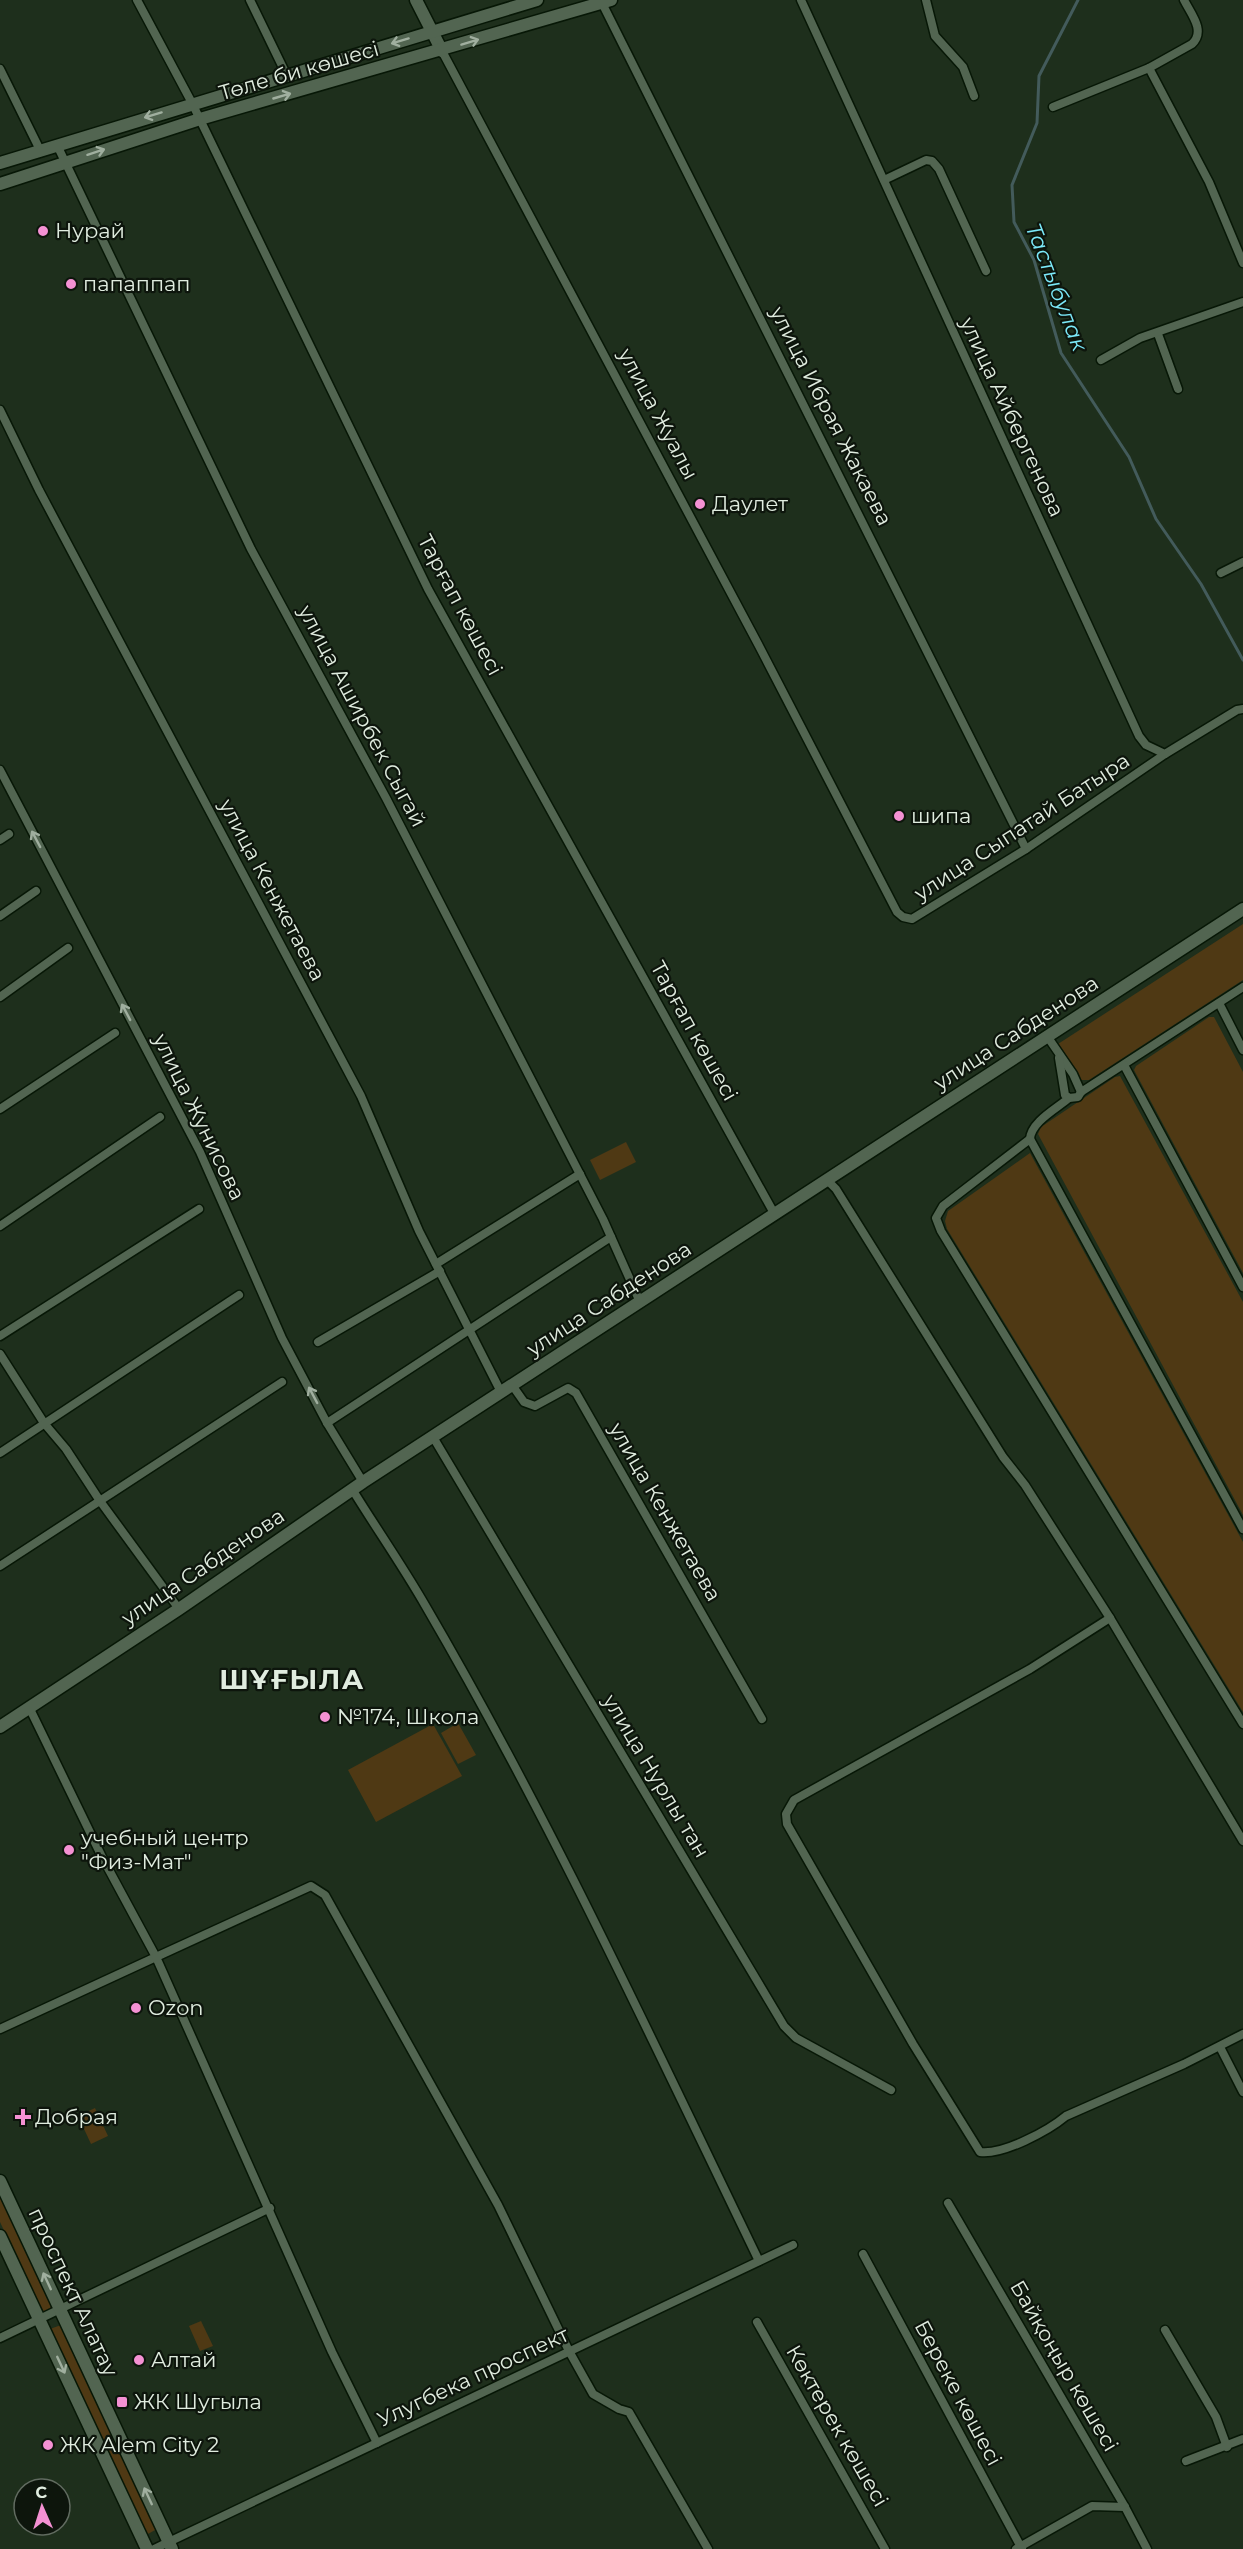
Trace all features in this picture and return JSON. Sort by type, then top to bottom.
[{"type":"main road","name":"улица Жуалы","points":[[416,0],[442,51]]},
{"type":"main road","name":"Төле би көшесі","points":[[0,163],[537,0]]},
{"type":"main road","name":"Төле би көшесі","points":[[0,184],[200,119],[442,51],[604,1]]},
{"type":"main road","name":"улица Сабденова","points":[[0,1727],[179,1609],[352,1489],[1243,909]]},
{"type":"main road","name":"проспект Алатау","points":[[0,2181],[171,2546]]},
{"type":"main road","name":"проспект Алатау","points":[[0,2236],[147,2549]]},
{"type":"street","name":"Тарғап көшесі","points":[[137,0],[200,119],[429,589],[776,1215]]},
{"type":"street","points":[[250,0],[287,76]]},
{"type":"street","name":"улица Айбергенова","points":[[801,0],[1139,735],[1146,746],[1165,754]]},
{"type":"street","points":[[926,0],[935,36],[963,67],[974,96]]},
{"type":"street","points":[[1053,108],[1149,68],[1198,39],[1197,24],[1184,0]]},
{"type":"street","name":"улица Ибрая Жакаева","points":[[604,1],[1026,849]]},
{"type":"street","name":"улица Жуалы","points":[[442,51],[747,623],[897,912]]},
{"type":"street","points":[[1149,68],[1209,183],[1243,263]]},
{"type":"street","points":[[0,69],[40,150]]},
{"type":"street","name":"улица Аширбек Сыгай","points":[[57,145],[251,549],[386,798],[580,1173],[639,1302]]},
{"type":"street","points":[[884,180],[926,160],[932,160],[939,169],[986,271]]},
{"type":"street","points":[[1101,360],[1140,338],[1158,334],[1243,302]]},
{"type":"street","points":[[1158,334],[1178,389]]},
{"type":"street","name":"улица Кенжетаева","points":[[0,411],[39,489],[361,1096],[419,1231],[470,1331],[506,1388],[524,1402],[535,1406],[568,1389],[576,1393],[762,1719]]},
{"type":"street","points":[[1221,573],[1243,562]]},
{"type":"street","points":[[1165,754],[1237,710],[1243,709]]},
{"type":"street","name":"улица Сыпатай Батыра","points":[[897,912],[903,917],[912,919],[1026,849],[1165,754]]},
{"type":"street","name":"улица Жунисова","points":[[0,770],[200,1152],[261,1294],[327,1423],[363,1482]]},
{"type":"street","points":[[0,840],[9,834]]},
{"type":"street","points":[[0,916],[36,891]]},
{"type":"street","points":[[0,997],[68,948]]},
{"type":"street","points":[[1243,987],[1081,1092],[1078,1097],[1069,1098],[1035,1125],[1030,1139],[1243,1529]]},
{"type":"street","points":[[1219,1003],[1243,1050]]},
{"type":"street","points":[[0,1109],[115,1033]]},
{"type":"street","points":[[1047,1036],[1059,1058],[1073,1074],[1081,1092]]},
{"type":"street","points":[[1059,1058],[1064,1090],[1069,1098]]},
{"type":"street","points":[[1124,1065],[1243,1287]]},
{"type":"street","points":[[0,1226],[160,1117]]},
{"type":"street","points":[[1030,1139],[942,1206],[936,1218],[941,1231],[1243,1724]]},
{"type":"street","points":[[318,1342],[438,1268],[580,1173]]},
{"type":"street","points":[[828,1181],[842,1198],[1003,1457],[1025,1485],[1110,1618],[1243,1841]]},
{"type":"street","points":[[0,1336],[199,1209]]},
{"type":"street","points":[[327,1423],[611,1237]]},
{"type":"street","points":[[0,1453],[239,1295]]},
{"type":"street","points":[[0,1354],[44,1423],[66,1449],[100,1501],[179,1609]]},
{"type":"street","points":[[0,1566],[282,1382]]},
{"type":"street","name":"улица Нурлы тан","points":[[433,1437],[784,2026],[796,2038],[891,2090]]},
{"type":"street","points":[[352,1489],[425,1604],[519,1777],[582,1899],[759,2261]]},
{"type":"street","points":[[1110,1618],[1020,1675],[794,1800],[786,1814],[788,1824],[913,2044],[980,2152],[990,2153],[1002,2150],[1058,2123],[1066,2116],[1220,2047],[1243,2034]]},
{"type":"street","points":[[29,1707],[102,1857],[156,1957],[270,2208],[332,2352],[377,2443]]},
{"type":"street","points":[[0,2029],[307,1887],[315,1887],[325,1895],[498,2205],[569,2351],[593,2394],[629,2412],[708,2549]]},
{"type":"street","points":[[1220,2047],[1243,2092]]},
{"type":"street","name":"Байқоңыр көшесі","points":[[948,2203],[1125,2507],[1147,2549]]},
{"type":"street","points":[[0,2338],[270,2208]]},
{"type":"street","name":"Улугбека проспект","points":[[154,2549],[171,2546],[377,2443],[793,2245]]},
{"type":"street","name":"Береке көшесі","points":[[863,2254],[1020,2548]]},
{"type":"street","name":"Көктерек көшесі","points":[[757,2322],[885,2549]]},
{"type":"street","points":[[1165,2330],[1216,2417],[1227,2447]]},
{"type":"street","points":[[1186,2461],[1243,2439]]},
{"type":"street","points":[[1020,2548],[1092,2506],[1125,2507]]},
{"type":"shaded area","points":[[1243,924],[1243,980],[1089,1080],[1081,1080],[1058,1044]]},
{"type":"shaded area","points":[[1209,1017],[1214,1017],[1243,1072],[1243,1273],[1134,1070],[1136,1066]]},
{"type":"shaded area","points":[[1120,1076],[1243,1302],[1243,1515],[1038,1134],[1041,1127],[1115,1077]]},
{"type":"shaded area","points":[[626,1142],[636,1162],[600,1180],[590,1160]]},
{"type":"shaded area","points":[[1030,1153],[1243,1542],[1243,1712],[947,1229],[945,1221],[948,1211]]},
{"type":"shaded area","points":[[458,1723],[476,1755],[458,1764],[441,1733]]},
{"type":"shaded area","points":[[433,1724],[462,1776],[376,1822],[348,1770]]},
{"type":"shaded area","points":[[95,2108],[108,2136],[91,2144],[78,2116]]},
{"type":"shaded area","points":[[0,2194],[51,2304],[50,2310],[45,2312],[41,2309],[0,2222]]},
{"type":"shaded area","points":[[201,2321],[213,2346],[200,2351],[189,2326]]},
{"type":"shaded area","points":[[61,2325],[157,2529],[146,2535],[50,2329]]},
{"type":"waterway","name":"Тастыбулак","points":[[1078,0],[1039,76],[1037,123],[1012,185],[1014,222],[1034,260],[1061,353],[1129,457],[1156,519],[1201,584],[1243,660]]},
{"type":"place","name":"Нурай","points":[[43,231]]},
{"type":"place","name":"папаппап","points":[[71,284]]},
{"type":"place","name":"Даулет","points":[[700,504]]},
{"type":"place","name":"шипа","points":[[899,816]]},
{"type":"place","name":"№174, Школа","points":[[325,1717]]},
{"type":"place","name":"учебный центр \"Физ-Мат\"","points":[[69,1850]]},
{"type":"place","name":"Ozon","points":[[136,2008]]},
{"type":"place","name":"Добрая","points":[[23,2117]]},
{"type":"place","name":"Алтай","points":[[139,2360]]},
{"type":"place","name":"ЖК Шугыла","points":[[122,2402]]},
{"type":"place","name":"ЖК Alem City 2","points":[[48,2445]]},
{"type":"district","name":"ШҰҒЫЛА","points":[[292,1680]]}]
